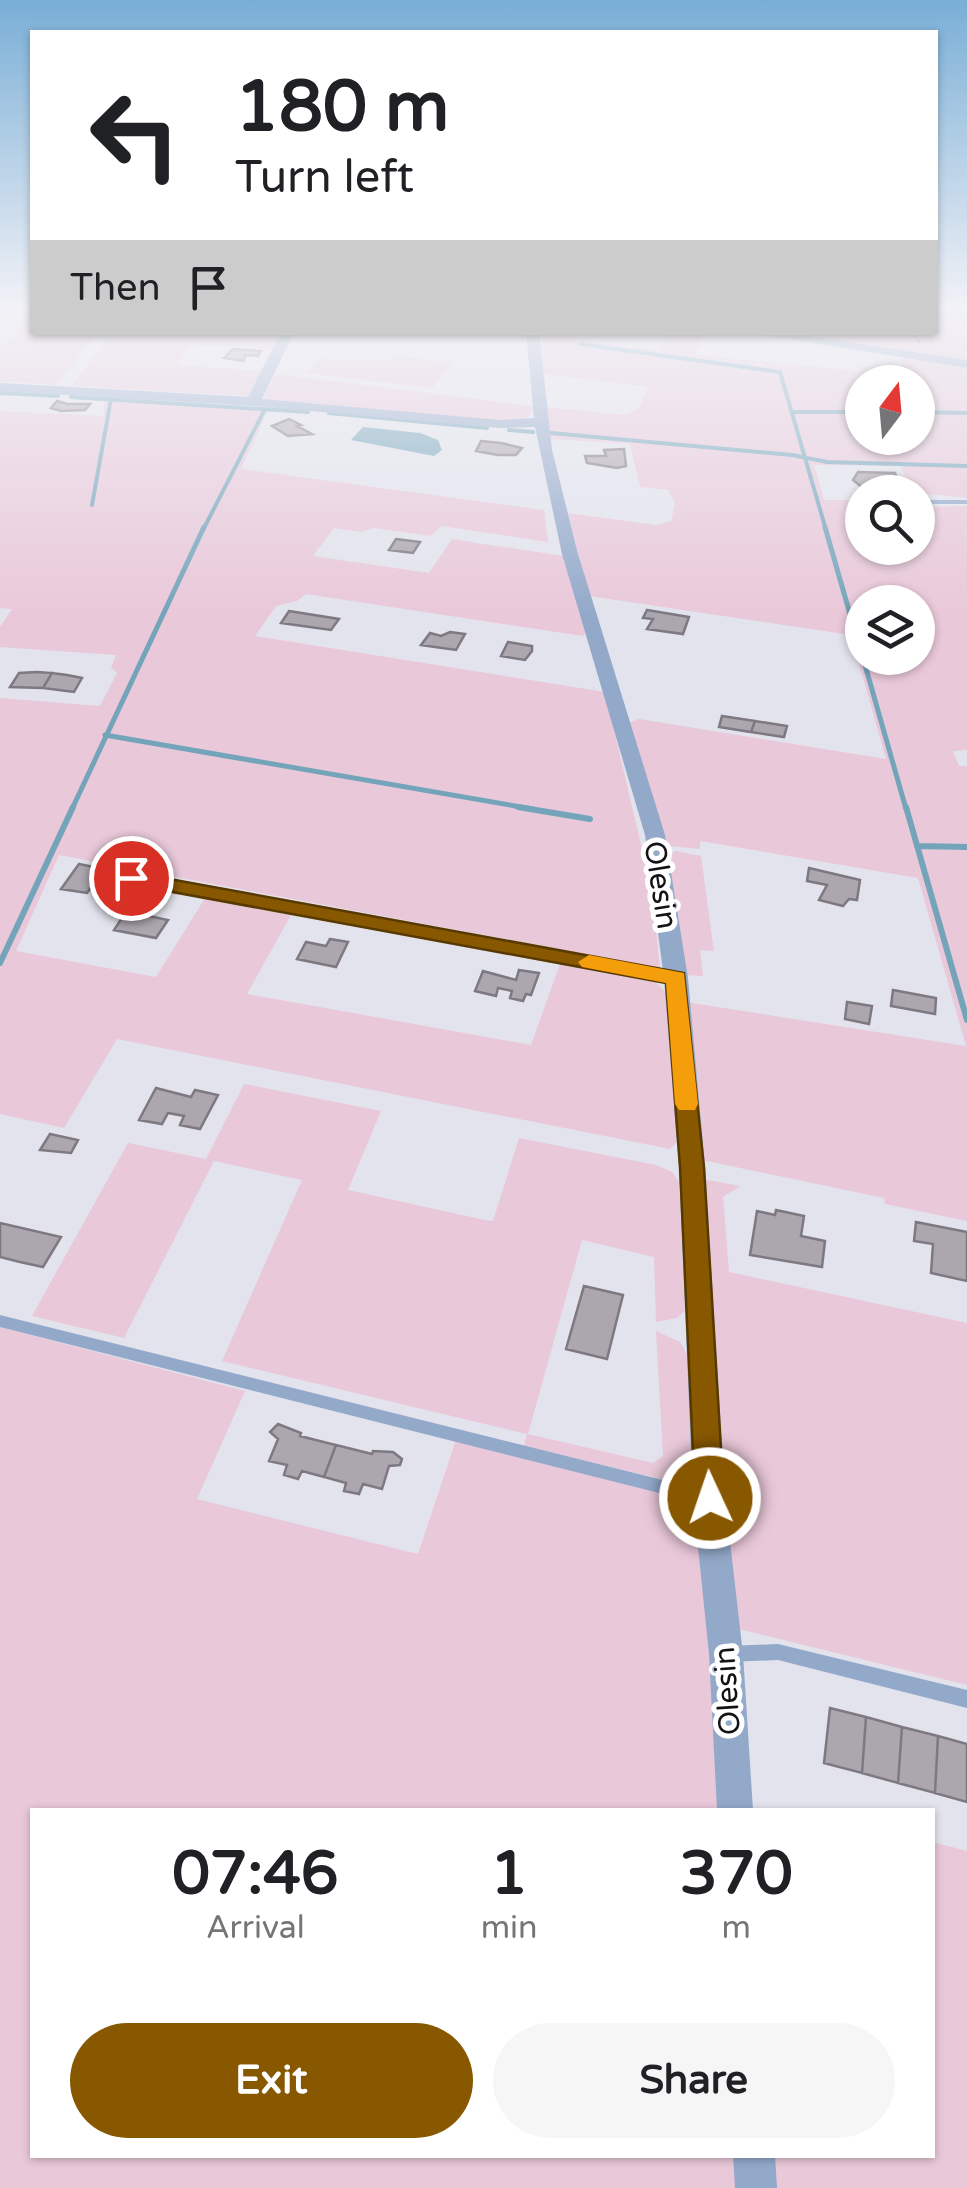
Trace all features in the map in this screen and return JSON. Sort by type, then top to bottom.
[{"type":"street","points":[[356,411],[501,424],[540,422]]},
{"type":"street","name":"Olesin","points":[[539,411],[570,554],[655,836],[676,978],[734,1808]]},
{"type":"street","points":[[754,2158],[756,2188]]},
{"type":"lane","points":[[935,502],[967,502]]},
{"type":"lane","points":[[131,878],[676,978]]},
{"type":"lane","points":[[0,1322],[710,1498]]},
{"type":"lane","points":[[726,1654],[778,1652],[967,1699]]},
{"type":"shaded area","points":[[0,411],[104,416],[104,411],[268,411],[241,469],[544,510],[548,542],[441,526],[431,536],[374,528],[361,532],[334,528],[313,556],[429,573],[452,539],[563,556],[587,631],[583,636],[306,594],[297,601],[276,606],[255,636],[605,692],[652,891],[660,968],[59,855],[16,951],[156,977],[205,898],[291,915],[247,994],[531,1045],[560,964],[656,982],[666,993],[677,1142],[670,1149],[117,1039],[64,1128],[0,1114],[0,698],[100,706],[117,673],[111,668],[116,655],[0,647],[0,627],[12,609],[0,608]]},
{"type":"shaded area","points":[[387,411],[532,411],[526,418],[497,421]]},
{"type":"shaded area","points":[[546,411],[625,415],[633,411],[845,411],[845,455],[935,455],[935,411],[967,411],[967,498],[935,495],[935,475],[904,475],[901,466],[814,465],[824,500],[845,500],[845,565],[935,565],[935,507],[967,506],[967,750],[953,751],[959,766],[967,766],[967,1221],[885,1204],[884,1198],[702,1160],[685,1002],[966,1046],[918,878],[700,841],[700,849],[668,846],[660,840],[629,723],[639,719],[886,759],[862,675],[935,675],[935,585],[845,585],[845,634],[589,596],[568,513],[657,525],[671,521],[675,503],[668,490],[640,487],[630,444],[549,439]]},
{"type":"shaded area","points":[[676,851],[701,856],[714,951],[700,950],[703,976],[686,975],[667,855]]},
{"type":"shaded area","points":[[244,1084],[381,1111],[348,1190],[485,1220],[493,1221],[519,1138],[656,1165],[672,1172],[679,1182],[685,1311],[677,1318],[656,1322],[654,1257],[582,1240],[528,1434],[653,1463],[663,1456],[656,1331],[680,1342],[690,1359],[696,1467],[691,1481],[678,1483],[524,1446],[527,1434],[222,1361],[302,1180],[214,1161],[124,1338],[32,1316],[128,1143],[206,1159]]},
{"type":"shaded area","points":[[702,1179],[740,1186],[723,1197],[729,1272],[967,1323],[967,1685],[738,1629],[732,1604]]},
{"type":"shaded area","points":[[0,1327],[245,1391],[197,1499],[418,1554],[456,1440],[659,1490],[684,1501],[706,1528],[719,1808],[30,1808],[30,2158],[736,2158],[738,2188],[0,2188]]},
{"type":"shaded area","points":[[935,1843],[967,1851],[967,2188],[774,2188],[772,2158],[935,2158]]},
{"type":"water","points":[[363,427],[420,433],[438,440],[442,450],[434,456],[351,440]]},
{"type":"building","points":[[289,419],[312,434],[288,436],[272,426]]},
{"type":"building","points":[[481,441],[522,448],[516,455],[476,451]]},
{"type":"building","points":[[624,449],[626,466],[617,468],[587,463],[585,456],[606,456],[604,450]]},
{"type":"building","points":[[858,472],[896,475],[856,475]]},
{"type":"building","points":[[396,539],[420,542],[413,553],[389,550]]},
{"type":"building","points":[[647,610],[689,617],[683,634],[647,629],[653,619],[643,618]]},
{"type":"building","points":[[289,611],[339,619],[331,630],[281,623]]},
{"type":"building","points":[[450,632],[465,634],[456,650],[421,645],[430,633],[441,636]]},
{"type":"building","points":[[508,642],[532,646],[532,651],[525,660],[501,656]]},
{"type":"building","points":[[19,673],[52,673],[43,688],[10,687]]},
{"type":"building","points":[[52,673],[82,678],[74,692],[43,688]]},
{"type":"building","points":[[722,716],[755,721],[751,732],[719,727]]},
{"type":"building","points":[[755,721],[787,726],[784,737],[751,732]]},
{"type":"building","points":[[79,864],[114,871],[105,884],[95,882],[87,893],[61,889]]},
{"type":"building","points":[[809,868],[860,880],[857,900],[849,899],[843,906],[819,900],[827,885],[807,881]]},
{"type":"building","points":[[131,904],[149,908],[144,915],[168,920],[156,938],[114,930]]},
{"type":"building","points":[[330,939],[348,942],[336,967],[297,959],[306,942],[326,946]]},
{"type":"building","points":[[519,970],[539,973],[531,995],[526,994],[523,1001],[510,998],[512,991],[498,988],[496,996],[475,991],[483,971],[516,980]]},
{"type":"building","points":[[893,990],[936,998],[935,1014],[891,1006]]},
{"type":"building","points":[[847,1002],[872,1006],[869,1024],[845,1019]]},
{"type":"building","points":[[156,1088],[191,1097],[195,1090],[218,1095],[200,1129],[180,1125],[184,1116],[168,1113],[162,1124],[139,1120]]},
{"type":"building","points":[[50,1134],[78,1140],[71,1153],[40,1150]]},
{"type":"building","points":[[776,1210],[804,1216],[801,1236],[825,1241],[822,1267],[750,1255],[757,1211],[775,1215]]},
{"type":"building","points":[[916,1222],[967,1232],[967,1281],[931,1273],[933,1244],[914,1241]]},
{"type":"building","points":[[0,1223],[61,1237],[43,1267],[20,1262],[0,1257]]},
{"type":"building","points":[[584,1286],[623,1295],[607,1359],[566,1349]]},
{"type":"building","points":[[278,1424],[301,1433],[300,1436],[336,1445],[324,1477],[302,1471],[298,1479],[284,1475],[287,1465],[269,1461],[278,1439],[270,1432]]},
{"type":"building","points":[[336,1445],[372,1454],[393,1452],[402,1459],[400,1465],[389,1466],[382,1489],[363,1484],[359,1494],[344,1491],[346,1483],[324,1477]]},
{"type":"building","points":[[830,1708],[866,1717],[862,1773],[824,1763]]},
{"type":"building","points":[[866,1717],[902,1727],[898,1783],[862,1773]]},
{"type":"building","points":[[902,1727],[938,1736],[935,1793],[898,1783]]},
{"type":"building","points":[[938,1736],[967,1744],[967,1802],[935,1793]]},
{"type":"waterway","points":[[92,505],[109,411]]},
{"type":"waterway","points":[[203,530],[264,411]]},
{"type":"waterway","points":[[294,411],[308,412]]},
{"type":"waterway","points":[[791,411],[805,458]]},
{"type":"waterway","points":[[794,412],[845,412]]},
{"type":"waterway","points":[[935,412],[967,413]]},
{"type":"waterway","points":[[329,413],[487,428]]},
{"type":"waterway","points":[[509,430],[533,432]]},
{"type":"waterway","points":[[551,433],[805,458]]},
{"type":"waterway","points":[[805,458],[827,462],[967,466]]},
{"type":"waterway","points":[[805,458],[826,530]]},
{"type":"waterway","points":[[107,735],[204,527]]},
{"type":"waterway","points":[[825,527],[845,597]]},
{"type":"waterway","points":[[868,675],[906,809]]},
{"type":"waterway","points":[[72,809],[107,735]]},
{"type":"waterway","points":[[107,735],[533,809]]},
{"type":"waterway","points":[[0,963],[73,807]]},
{"type":"waterway","points":[[518,807],[590,819]]},
{"type":"waterway","points":[[906,807],[917,846]]},
{"type":"waterway","points":[[917,846],[967,847]]},
{"type":"waterway","points":[[917,846],[967,1020]]},
{"type":"slow traffic","points":[[589,962],[676,978],[687,1104]]},
{"type":"route","points":[[131,878],[676,978],[692,1167],[710,1498]]}]
